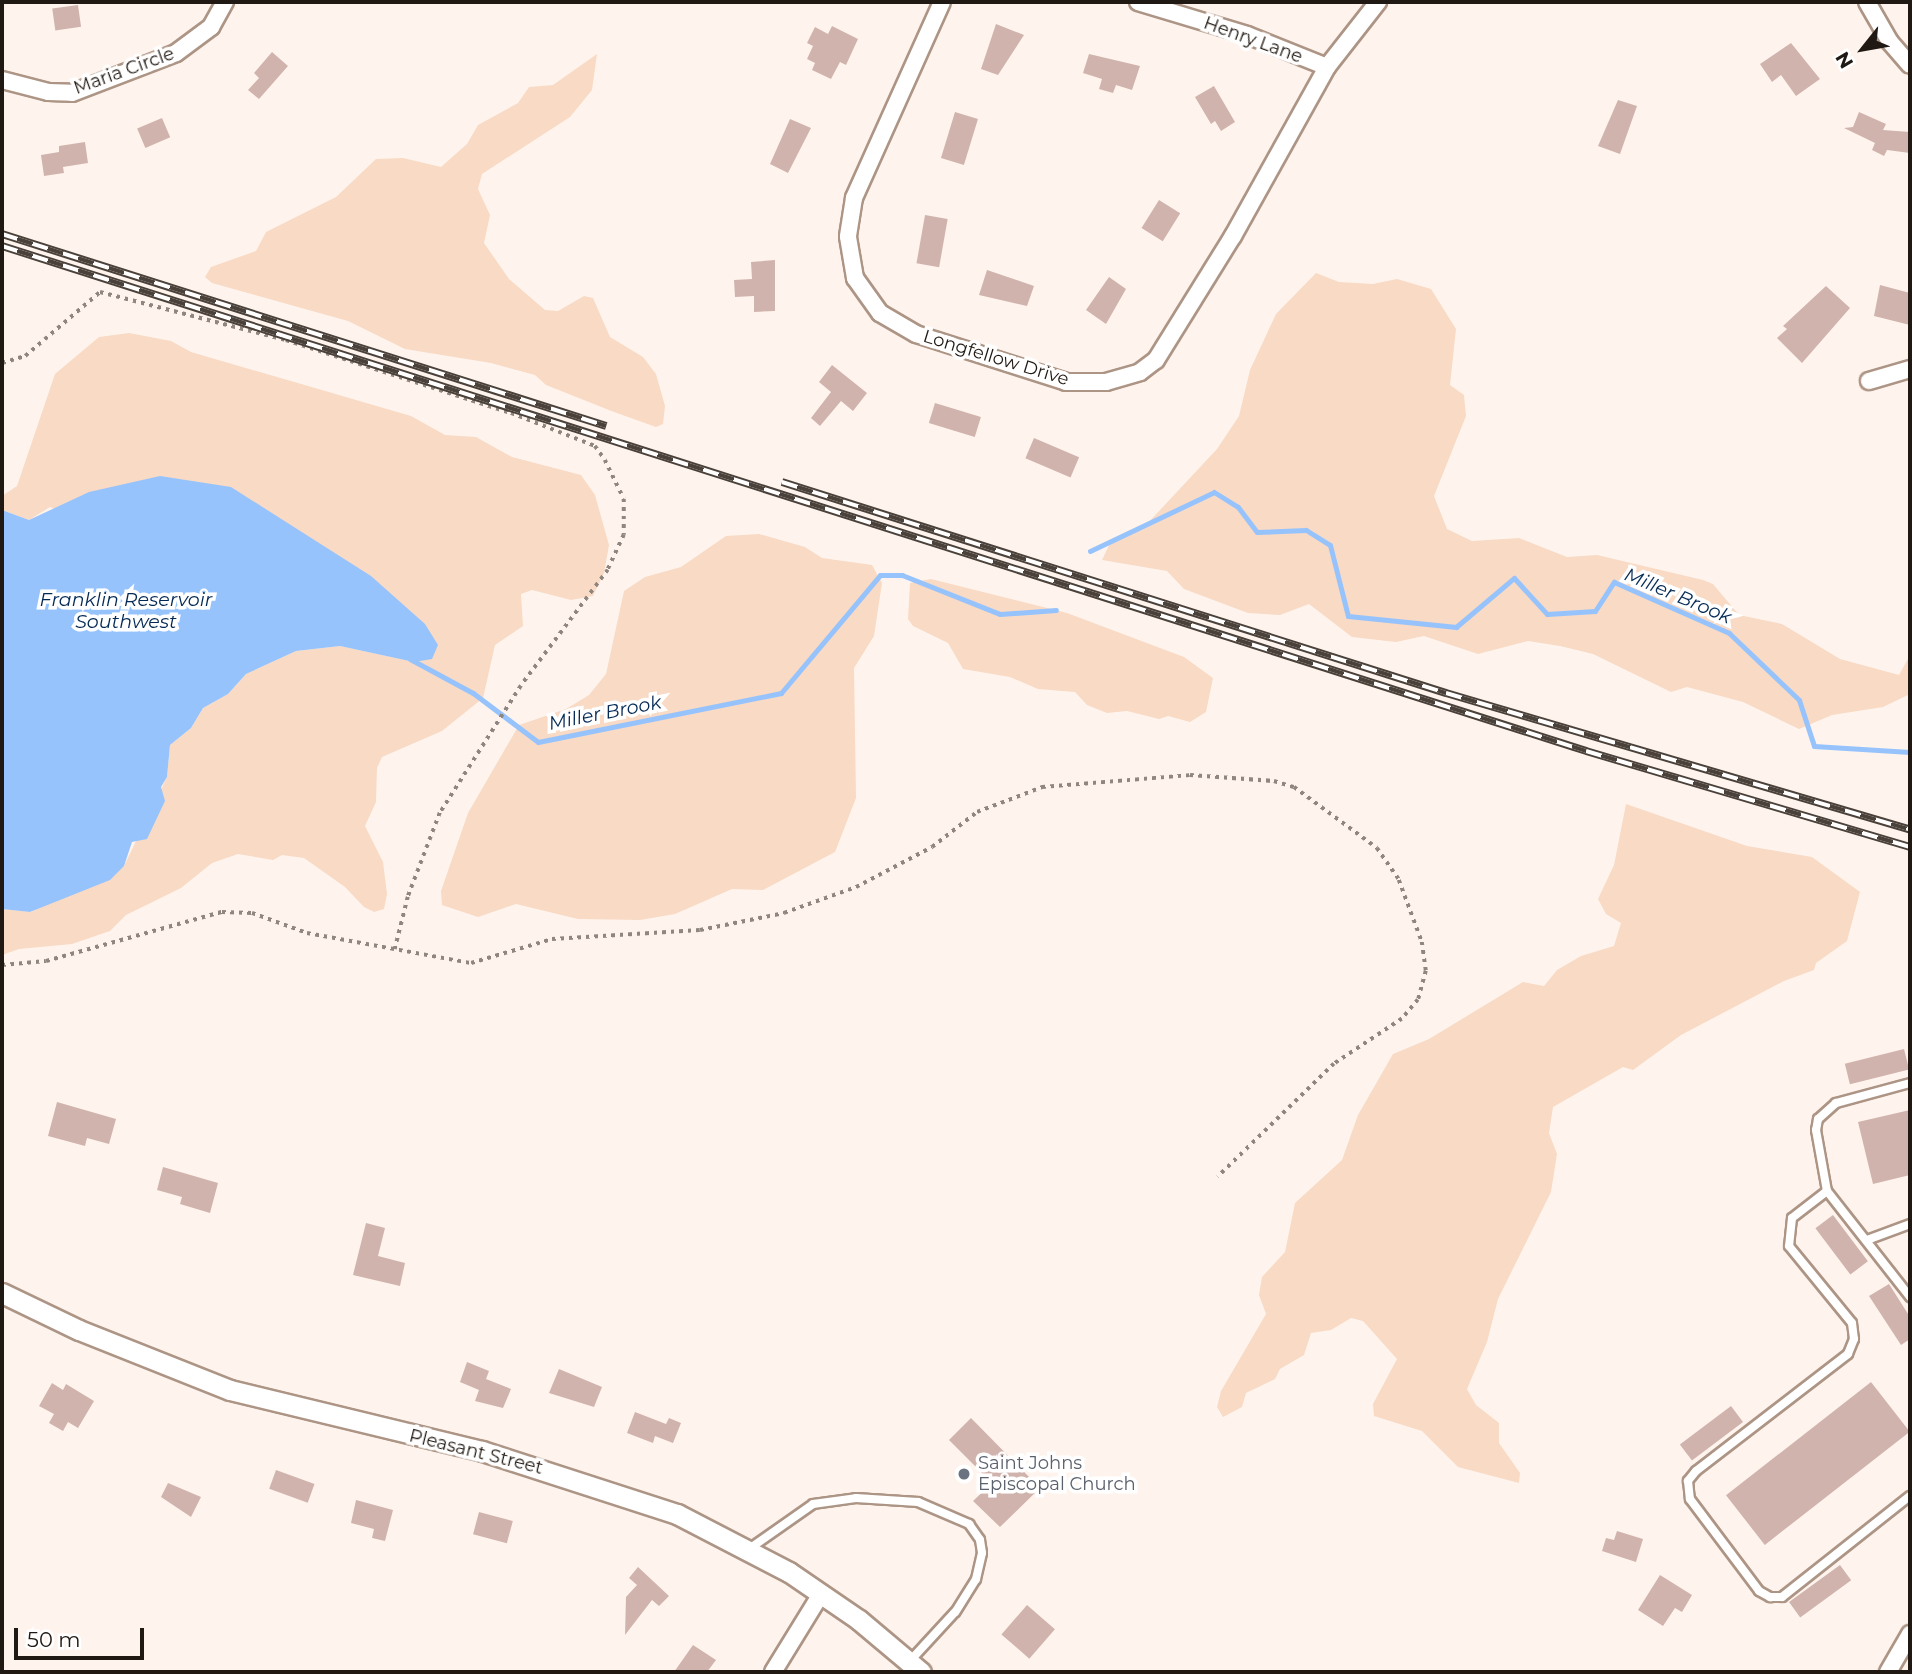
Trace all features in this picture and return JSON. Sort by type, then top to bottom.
[{"type":"street","name":"Maria Circle","points":[[2,80],[48,92],[72,93],[186,47],[211,27],[225,2]]},
{"type":"street","name":"Longfellow Drive","points":[[942,2],[855,198],[848,237],[855,278],[880,313],[916,334],[1066,382],[1106,382],[1140,372],[1156,360],[1233,236],[1327,67],[1378,2]]},
{"type":"street","name":"Henry Lane","points":[[1138,2],[1247,35],[1327,67]]},
{"type":"street","points":[[1867,2],[1890,42],[1910,65]]},
{"type":"street","points":[[1869,381],[1910,369]]},
{"type":"street","name":"Pleasant Street","points":[[2,1293],[79,1330],[230,1390],[482,1451],[600,1485],[677,1514],[747,1550],[821,1594],[915,1667]]},
{"type":"street","points":[[773,1672],[821,1594]]},
{"type":"street","points":[[1888,1672],[1910,1634]]},
{"type":"lane","points":[[1910,1083],[1836,1102],[1818,1119],[1817,1143],[1827,1191],[1910,1297]]},
{"type":"lane","points":[[1827,1191],[1793,1219],[1789,1246],[1852,1323],[1854,1339],[1848,1354],[1696,1471],[1688,1481],[1690,1499],[1759,1591],[1770,1597],[1782,1597],[1910,1496]]},
{"type":"lane","points":[[1867,1240],[1910,1224]]},
{"type":"lane","points":[[747,1550],[813,1504],[856,1498],[918,1502],[969,1524],[980,1540],[982,1553],[976,1579],[956,1612],[915,1667]]},
{"type":"path","points":[[2,363],[25,356],[47,340],[100,292],[286,340],[511,413],[595,446],[605,460],[624,499],[624,535],[608,570],[521,686],[440,813],[408,897],[395,949]]},
{"type":"path","points":[[2,965],[46,961],[222,912],[253,913],[307,933],[471,963],[552,939],[701,930],[784,913],[856,887],[932,847],[977,812],[1042,787],[1191,775],[1274,781],[1294,788],[1377,848],[1399,880],[1422,942],[1426,971],[1418,1000],[1402,1019],[1313,1082],[1218,1177]]},
{"type":"shaded area","points":[[597,54],[592,90],[570,117],[482,174],[478,189],[490,215],[484,243],[509,279],[545,310],[558,311],[584,296],[593,298],[610,337],[643,357],[656,374],[665,406],[663,424],[656,427],[614,412],[546,385],[535,375],[491,363],[405,349],[348,321],[212,283],[205,277],[211,267],[256,251],[266,232],[336,197],[376,159],[403,158],[441,167],[467,144],[478,125],[518,103],[529,87],[553,85]]},
{"type":"shaded area","points":[[1316,273],[1339,282],[1373,284],[1397,279],[1431,289],[1456,329],[1450,385],[1464,395],[1466,416],[1434,496],[1447,529],[1472,541],[1519,538],[1567,557],[1597,555],[1703,580],[1713,584],[1739,615],[1782,624],[1840,659],[1899,675],[1910,655],[1910,694],[1883,707],[1832,715],[1799,729],[1743,702],[1687,687],[1671,692],[1593,654],[1528,641],[1478,654],[1424,636],[1396,642],[1352,637],[1309,604],[1280,615],[1248,613],[1184,589],[1167,571],[1102,560],[1112,539],[1146,525],[1217,449],[1239,416],[1250,370],[1276,314]]},
{"type":"shaded area","points":[[129,333],[171,341],[191,352],[411,416],[445,435],[476,437],[512,457],[581,475],[595,495],[609,545],[604,573],[593,596],[571,600],[532,590],[521,594],[523,626],[495,645],[483,698],[442,731],[382,757],[377,768],[376,802],[365,826],[383,862],[387,894],[384,909],[374,912],[364,907],[345,887],[304,858],[282,855],[273,860],[238,854],[212,863],[181,888],[126,915],[110,931],[72,944],[19,949],[2,955],[2,909],[31,912],[124,866],[167,777],[170,745],[191,728],[203,708],[228,694],[246,674],[296,651],[340,646],[415,662],[50,507],[29,520],[2,510],[2,496],[17,486],[55,374],[99,337]]},
{"type":"shaded area","points":[[759,534],[805,547],[822,558],[872,565],[882,583],[874,636],[854,668],[856,798],[835,852],[763,890],[732,889],[675,914],[640,920],[578,919],[516,904],[478,917],[442,905],[441,891],[468,813],[519,725],[566,709],[589,695],[606,674],[624,591],[645,577],[681,567],[726,536]]},
{"type":"shaded area","points":[[931,579],[1067,613],[1184,657],[1213,678],[1206,712],[1190,722],[1168,716],[1159,719],[1127,711],[1107,713],[1087,705],[1075,692],[1038,689],[1010,677],[963,669],[948,643],[913,626],[908,619],[910,583]]},
{"type":"shaded area","points":[[1626,804],[1747,846],[1812,857],[1860,892],[1847,941],[1816,963],[1814,970],[1784,981],[1681,1035],[1633,1070],[1623,1067],[1553,1107],[1549,1133],[1557,1154],[1551,1192],[1498,1299],[1487,1342],[1467,1389],[1476,1405],[1499,1423],[1499,1443],[1520,1473],[1519,1483],[1458,1467],[1422,1431],[1374,1416],[1373,1404],[1397,1359],[1363,1321],[1351,1318],[1331,1330],[1311,1333],[1304,1355],[1280,1369],[1275,1379],[1246,1393],[1242,1407],[1223,1417],[1217,1407],[1221,1391],[1266,1314],[1259,1295],[1262,1277],[1285,1252],[1295,1203],[1342,1160],[1358,1115],[1393,1054],[1429,1039],[1523,982],[1544,986],[1557,970],[1581,956],[1614,946],[1621,923],[1606,914],[1598,899],[1614,865]]},
{"type":"water","name":"Franklin Reservoir Southwest","points":[[160,476],[231,487],[371,576],[425,624],[438,645],[432,659],[414,662],[340,646],[296,651],[246,674],[228,694],[203,708],[191,728],[170,745],[167,777],[161,787],[165,801],[147,839],[132,842],[124,866],[110,880],[30,912],[2,909],[2,510],[29,520],[89,492]]},
{"type":"building","points":[[78,5],[81,27],[55,30],[52,9]]},
{"type":"building","points":[[996,24],[1024,35],[998,75],[981,69]]},
{"type":"building","points":[[832,26],[858,39],[846,65],[840,62],[831,79],[812,70],[815,63],[807,59],[813,46],[807,43],[815,27],[828,34]]},
{"type":"building","points":[[1791,43],[1820,79],[1796,96],[1781,75],[1772,82],[1760,64]]},
{"type":"building","points":[[272,52],[288,66],[259,99],[248,90],[259,78],[254,73]]},
{"type":"building","points":[[1089,54],[1140,66],[1132,90],[1116,85],[1113,93],[1099,89],[1102,79],[1083,73]]},
{"type":"building","points":[[1214,86],[1235,122],[1221,131],[1215,121],[1211,124],[1195,97]]},
{"type":"building","points":[[1618,100],[1637,106],[1620,154],[1598,146]]},
{"type":"building","points":[[955,112],[978,119],[964,165],[941,158]]},
{"type":"building","points":[[1859,112],[1886,124],[1883,130],[1910,132],[1910,153],[1887,150],[1884,156],[1872,150],[1875,143],[1844,128],[1853,127]]},
{"type":"building","points":[[162,118],[170,137],[145,148],[137,129]]},
{"type":"building","points":[[790,119],[811,128],[788,173],[770,164]]},
{"type":"building","points":[[85,142],[88,163],[63,167],[64,173],[44,176],[41,155],[59,152],[59,146]]},
{"type":"building","points":[[1159,200],[1180,213],[1163,241],[1142,228]]},
{"type":"building","points":[[925,215],[948,219],[939,267],[916,263]]},
{"type":"building","points":[[775,260],[775,311],[754,312],[754,296],[735,297],[734,280],[752,279],[751,262]]},
{"type":"building","points":[[987,270],[1034,286],[1027,306],[979,295]]},
{"type":"building","points":[[1109,277],[1126,289],[1106,324],[1086,310]]},
{"type":"building","points":[[1880,285],[1910,293],[1910,325],[1874,316]]},
{"type":"building","points":[[1826,286],[1850,308],[1802,363],[1777,338],[1787,329],[1783,326]]},
{"type":"building","points":[[832,365],[867,393],[853,411],[841,401],[820,426],[811,418],[831,392],[819,382]]},
{"type":"building","points":[[935,403],[981,417],[975,437],[929,423]]},
{"type":"building","points":[[1034,438],[1079,457],[1071,477],[1025,458]]},
{"type":"building","points":[[1904,1049],[1909,1069],[1850,1084],[1845,1064]]},
{"type":"building","points":[[57,1102],[116,1119],[109,1144],[87,1138],[85,1146],[48,1136]]},
{"type":"building","points":[[1910,1110],[1910,1175],[1873,1184],[1858,1122]]},
{"type":"building","points":[[163,1167],[218,1183],[210,1213],[180,1204],[182,1197],[157,1190]]},
{"type":"building","points":[[1833,1215],[1868,1261],[1850,1275],[1815,1228]]},
{"type":"building","points":[[366,1223],[385,1228],[378,1256],[405,1263],[400,1286],[353,1275]]},
{"type":"building","points":[[1889,1284],[1910,1317],[1910,1339],[1901,1345],[1869,1296]]},
{"type":"building","points":[[467,1362],[489,1371],[486,1379],[511,1389],[503,1408],[475,1401],[479,1390],[460,1382]]},
{"type":"building","points":[[559,1369],[602,1387],[594,1407],[549,1393]]},
{"type":"building","points":[[1871,1382],[1910,1432],[1765,1545],[1726,1495]]},
{"type":"building","points":[[52,1383],[63,1390],[66,1384],[94,1401],[78,1428],[68,1422],[63,1431],[49,1423],[54,1414],[39,1406]]},
{"type":"building","points":[[1731,1406],[1743,1422],[1692,1460],[1680,1445]]},
{"type":"building","points":[[635,1412],[666,1424],[669,1418],[681,1423],[673,1443],[655,1436],[653,1443],[627,1433]]},
{"type":"building","points":[[971,1418],[1040,1488],[1000,1527],[973,1501],[992,1483],[949,1440]]},
{"type":"building","points":[[276,1470],[315,1484],[308,1503],[269,1489]]},
{"type":"building","points":[[168,1483],[201,1497],[191,1517],[161,1497]]},
{"type":"building","points":[[356,1500],[393,1510],[385,1541],[372,1538],[374,1529],[351,1523]]},
{"type":"building","points":[[479,1512],[513,1521],[507,1543],[473,1534]]},
{"type":"building","points":[[1617,1531],[1643,1539],[1636,1562],[1602,1551],[1606,1538],[1614,1540]]},
{"type":"building","points":[[1840,1565],[1851,1580],[1800,1617],[1789,1602]]},
{"type":"building","points":[[638,1567],[669,1596],[659,1606],[652,1600],[625,1635],[626,1597],[637,1585],[629,1578]]},
{"type":"building","points":[[1660,1575],[1692,1595],[1682,1612],[1675,1608],[1663,1626],[1638,1610]]},
{"type":"building","points":[[1027,1605],[1055,1629],[1029,1659],[1001,1634]]},
{"type":"building","points":[[693,1645],[716,1660],[707,1672],[674,1672]]},
{"type":"waterway","name":"Miller Brook","points":[[1090,551],[1214,492],[1238,507],[1257,532],[1306,530],[1330,545],[1348,616],[1456,627],[1514,578],[1547,614],[1595,611],[1614,582],[1729,633],[1799,700],[1814,746],[1910,752]]},
{"type":"waterway","name":"Miller Brook","points":[[410,659],[473,693],[538,742],[781,693],[880,575],[902,575],[1000,614],[1056,610]]},
{"type":"railway","points":[[2,234],[606,426]]},
{"type":"railway","points":[[2,246],[1586,751],[1910,847]]},
{"type":"railway","points":[[782,482],[1446,693],[1910,830]]},
{"type":"place","name":"Saint Johns Episcopal Church","points":[[964,1474]]}]
